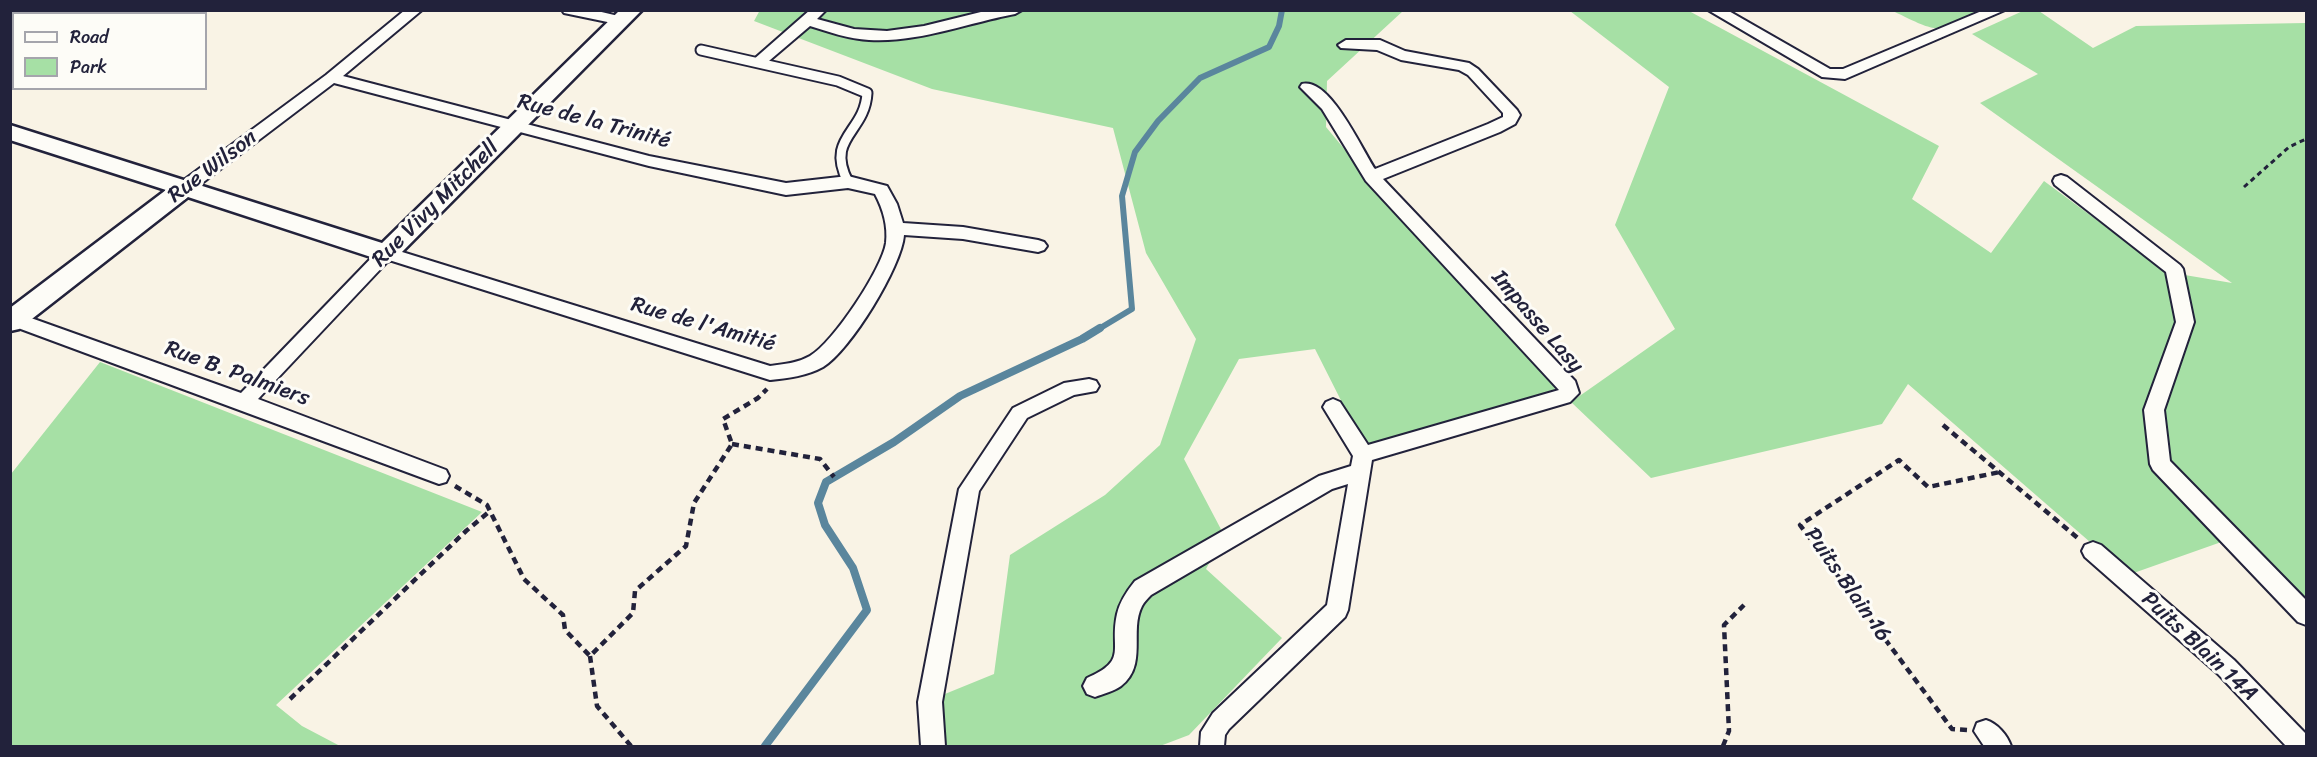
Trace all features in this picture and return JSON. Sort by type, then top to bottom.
[{"type":"street","name":"Rue Wilson","points":[[14,321],[183,189],[331,78],[415,10]]},
{"type":"street","points":[[569,10],[627,16]]},
{"type":"street","points":[[758,63],[819,10]]},
{"type":"street","points":[[807,21],[867,36],[892,35],[1015,10]]},
{"type":"street","points":[[1715,10],[1827,74],[1836,75],[1845,74],[1998,10]]},
{"type":"street","name":"Rue Vivy Mitchell","points":[[244,402],[386,253],[627,16]]},
{"type":"street","points":[[1308,87],[1320,94],[1372,177],[1494,129],[1509,120],[1512,115],[1473,72],[1464,66],[1401,55],[1380,45],[1346,45]]},
{"type":"street","name":"Rue de la Trinité","points":[[331,78],[649,161],[786,189],[848,182]]},
{"type":"street","points":[[10,132],[386,253]]},
{"type":"street","name":"Impasse Lasy","points":[[1361,463],[1563,397],[1569,393],[1568,386],[1372,177]]},
{"type":"street","name":"Rue de l'Amitié","points":[[386,253],[770,373],[808,366],[824,357],[860,312],[893,252],[895,228],[889,201],[881,190],[848,182]]},
{"type":"street","points":[[2061,182],[2174,269],[2185,322],[2154,410],[2160,464],[2307,615]]},
{"type":"street","points":[[895,228],[963,233],[1038,246]]},
{"type":"street","name":"Rue B. Palmiers","points":[[14,321],[244,402],[439,476]]},
{"type":"street","points":[[933,747],[930,702],[969,489],[1020,413],[1071,388],[1089,386]]},
{"type":"street","points":[[1212,747],[1213,732],[1221,721],[1336,610],[1361,463],[1333,407]]},
{"type":"street","points":[[1095,686],[1107,683],[1121,671],[1126,652],[1127,611],[1133,596],[1143,588],[1361,463]]},
{"type":"street","name":"Puits Blain 14A","points":[[2093,551],[2226,667],[2302,747]]},
{"type":"lane","points":[[701,50],[858,87],[867,93],[868,104],[840,153],[840,165],[848,182]]},
{"type":"path","points":[[2244,187],[2289,147],[2307,139]]},
{"type":"path","points":[[732,444],[723,419],[758,398],[772,384],[770,373]]},
{"type":"path","points":[[1942,425],[2093,551]]},
{"type":"path","points":[[732,444],[820,459],[834,477]]},
{"type":"path","points":[[590,656],[633,613],[635,591],[686,546],[694,503],[732,444]]},
{"type":"path","name":"Puits Blain 16","points":[[1992,739],[1952,729],[1800,525],[1899,460],[1928,487],[2000,472]]},
{"type":"path","points":[[439,476],[487,505],[524,579],[563,615],[565,630],[590,656],[597,706],[631,747]]},
{"type":"path","points":[[290,699],[466,531],[490,512]]},
{"type":"path","points":[[1723,747],[1729,731],[1724,625],[1744,605]]},
{"type":"green space","points":[[760,10],[1403,11],[1327,81],[1326,127],[1406,223],[1556,387],[1550,395],[1365,448],[1315,349],[1239,359],[1184,459],[1224,535],[1206,569],[1282,638],[1189,735],[1160,746],[942,746],[940,696],[994,674],[1010,555],[1105,495],[1160,445],[1196,339],[1146,253],[1113,128],[932,89],[754,21]]},
{"type":"green space","points":[[2025,10],[2039,11],[2093,48],[2136,26],[2306,23],[2306,616],[2227,540],[2128,575],[1908,384],[1882,424],[1651,478],[1571,402],[1675,329],[1615,225],[1669,87],[1570,11],[1689,11],[1939,146],[1912,199],[1991,253],[2044,181],[2167,272],[2232,283],[1980,103],[2038,74],[1972,34]]},
{"type":"green space","points":[[1893,11],[1984,11],[1956,24],[1939,28],[1921,24]]},
{"type":"green space","points":[[100,362],[482,512],[276,705],[302,726],[340,746],[11,746],[11,474]]},
{"type":"waterway","points":[[1097,330],[1132,309],[1122,196],[1135,152],[1158,121],[1200,78],[1269,47],[1279,26],[1282,10]]},
{"type":"waterway","points":[[765,746],[867,610],[853,568],[825,525],[818,503],[826,482],[894,442],[960,396],[1082,339],[1100,328]]}]
